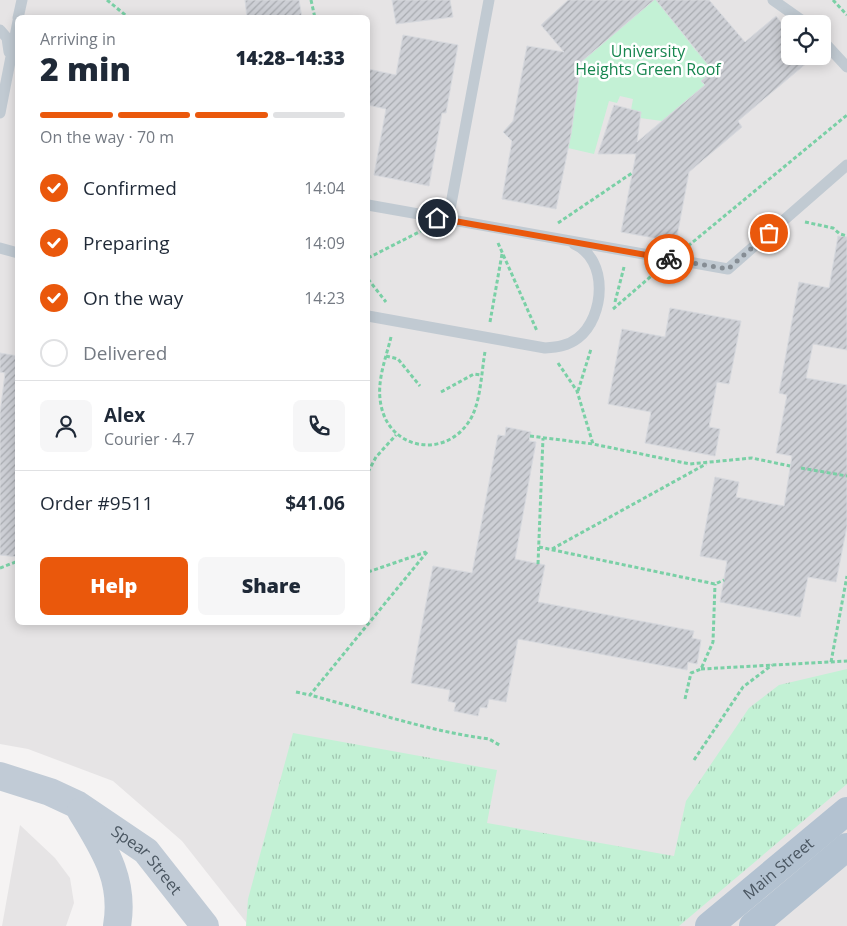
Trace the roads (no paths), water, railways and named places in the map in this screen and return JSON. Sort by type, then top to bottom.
[{"type":"main road","name":"Spear Street","points":[[0,776],[50,792],[78,806],[146,851],[205,926]]},
{"type":"main road","name":"Spear Street","points":[[78,806],[105,851],[116,875],[120,910],[117,926]]},
{"type":"main road","name":"Main Street","points":[[709,926],[847,811]]},
{"type":"main road","name":"Main Street","points":[[753,926],[847,847]]},
{"type":"lane","points":[[19,15],[22,0]]},
{"type":"lane","points":[[443,219],[489,0]]},
{"type":"lane","points":[[773,0],[794,15]]},
{"type":"lane","points":[[0,30],[7,38],[10,55],[9,66]]},
{"type":"lane","points":[[0,113],[15,35]]},
{"type":"lane","points":[[831,50],[847,67]]},
{"type":"lane","points":[[370,205],[728,269],[847,165]]},
{"type":"lane","points":[[370,316],[545,348],[560,347],[578,338],[590,324],[598,304],[597,267],[583,248],[563,240]]},
{"type":"lane","points":[[0,248],[15,252]]},
{"type":"park label","name":"University Heights Green Roof","points":[[648,60]]}]
